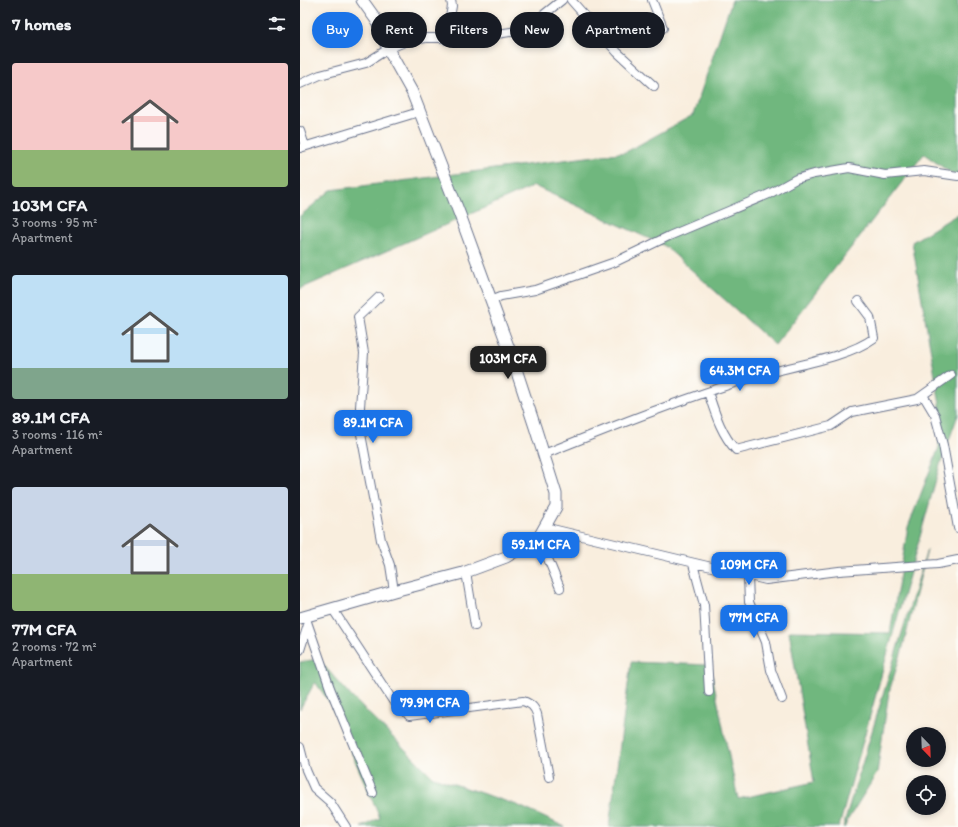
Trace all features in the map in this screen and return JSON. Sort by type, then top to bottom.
[{"type":"street","points":[[304,620],[332,608],[394,590],[466,572],[506,557],[542,532],[556,507],[556,494],[544,454],[491,300],[412,92],[388,49],[377,22],[362,0]]},
{"type":"street","points":[[451,12],[452,0]]},
{"type":"street","points":[[502,33],[517,31],[532,24],[562,0]]},
{"type":"street","points":[[571,0],[617,52],[654,86]]},
{"type":"street","points":[[652,0],[657,12]]},
{"type":"street","points":[[300,84],[320,75],[366,63],[388,49],[407,41],[426,38],[435,39]]},
{"type":"street","points":[[300,131],[302,147],[419,112]]},
{"type":"street","points":[[491,300],[501,296],[535,290],[614,262],[669,236],[769,194],[796,179],[814,174],[849,168],[885,175],[924,171],[958,176]]},
{"type":"street","points":[[379,298],[358,317],[364,357],[360,414],[369,478],[381,540],[390,565],[394,590]]},
{"type":"street","points":[[544,454],[669,404],[758,376],[826,358],[866,344],[874,338],[870,318],[858,301]]},
{"type":"street","points":[[708,392],[726,440],[736,450],[831,426],[852,412],[917,399],[951,376]]},
{"type":"street","points":[[923,395],[935,415],[943,445],[958,528]]},
{"type":"street","points":[[542,532],[766,580],[839,571],[938,564],[958,560]]},
{"type":"street","points":[[542,532],[560,588]]},
{"type":"street","points":[[693,564],[704,605],[709,692]]},
{"type":"street","points":[[466,572],[475,626]]},
{"type":"street","points":[[748,576],[749,602],[766,642],[771,670],[782,699]]},
{"type":"street","points":[[332,608],[393,701],[402,706],[409,716],[523,701],[530,703],[535,707],[537,714],[550,778]]},
{"type":"street","points":[[300,650],[304,620]]},
{"type":"street","points":[[304,620],[373,794]]},
{"type":"street","points":[[300,747],[306,770],[314,788],[330,802],[346,827]]},
{"type":"green space","points":[[732,0],[958,0],[958,178],[924,154],[775,345],[665,246],[534,186],[300,289],[300,216],[331,190],[626,152],[693,115]]},
{"type":"green space","points":[[958,214],[958,415],[940,465],[839,827],[609,827],[631,662],[710,665],[738,799],[814,782],[789,631],[890,633],[908,527],[939,447],[940,405],[912,242]]},
{"type":"green space","points":[[927,550],[903,647],[889,692],[877,773],[847,821],[845,827],[843,827]]},
{"type":"green space","points":[[318,659],[351,696],[433,777],[517,805],[565,827],[361,827],[380,818],[330,703],[315,682],[300,709],[300,662]]}]
